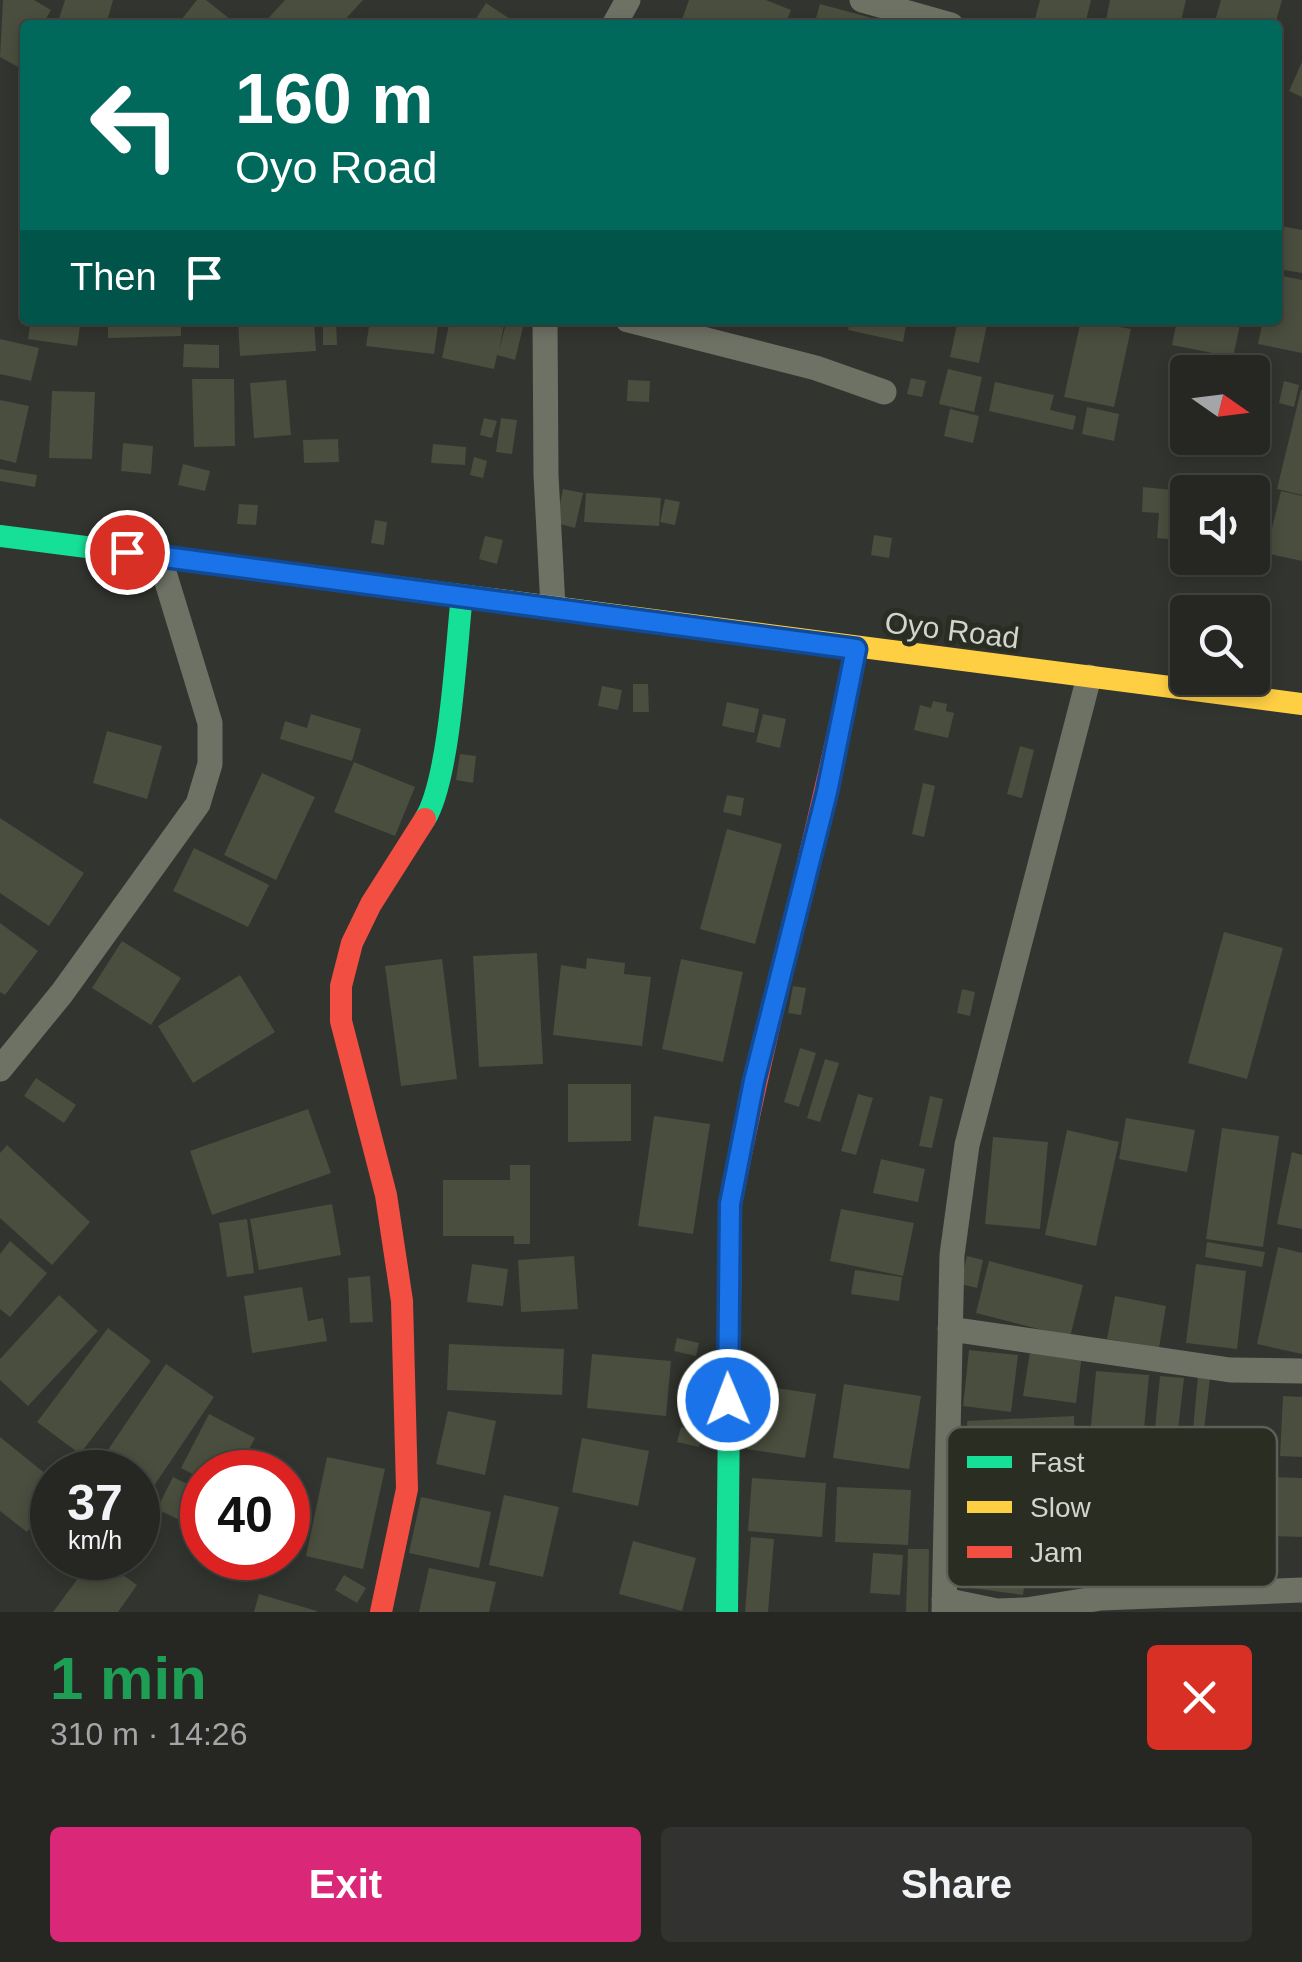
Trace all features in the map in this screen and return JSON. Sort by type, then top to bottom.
[{"type":"main road","name":"Oyo Road","points":[[0,536],[1302,704]]},
{"type":"main road","points":[[382,1612],[406,1489],[402,1301],[386,1195],[341,1022],[341,986],[352,943],[370,904],[432,806],[440,776],[462,595]]},
{"type":"main road","points":[[727,1612],[730,1204],[754,1081],[827,792],[856,649]]},
{"type":"street","points":[[862,0],[933,20]]},
{"type":"street","points":[[546,325],[546,475],[553,607]]},
{"type":"street","points":[[648,325],[785,359],[884,392]]},
{"type":"street","points":[[0,1069],[62,992],[198,804],[210,764],[210,723],[159,556]]},
{"type":"street","points":[[948,1427],[952,1255],[967,1146],[1089,677]]},
{"type":"street","points":[[950,1330],[1230,1370],[1302,1371]]},
{"type":"street","points":[[947,1468],[944,1606],[996,1611],[1101,1598],[1302,1590]]},
{"type":"building","points":[[3,0],[34,0],[51,10],[45,20],[20,20],[18,67],[0,57]]},
{"type":"building","points":[[65,0],[113,0],[107,20],[59,20]]},
{"type":"building","points":[[197,0],[206,0],[231,20],[181,20]]},
{"type":"building","points":[[285,0],[363,0],[345,20],[267,20]]},
{"type":"building","points":[[689,0],[766,0],[791,10],[787,20],[682,20]]},
{"type":"building","points":[[1040,0],[1091,0],[1086,20],[1035,19]]},
{"type":"building","points":[[1110,0],[1186,0],[1181,20],[1106,20]]},
{"type":"building","points":[[1221,0],[1282,0],[1276,20],[1215,20]]},
{"type":"building","points":[[486,3],[512,20],[475,20]]},
{"type":"building","points":[[820,4],[879,20],[815,20]]},
{"type":"building","points":[[1302,62],[1302,97],[1289,91]]},
{"type":"building","points":[[1282,226],[1302,230],[1302,273],[1282,270]]},
{"type":"building","points":[[1282,276],[1302,280],[1302,353],[1258,344],[1262,325],[1282,325]]},
{"type":"building","points":[[30,325],[80,325],[77,346],[28,339]]},
{"type":"building","points":[[108,325],[181,325],[181,336],[108,338]]},
{"type":"building","points":[[238,325],[314,325],[316,351],[240,356]]},
{"type":"building","points":[[323,325],[336,325],[337,345],[323,345]]},
{"type":"building","points":[[369,325],[438,325],[434,354],[366,346]]},
{"type":"building","points":[[449,325],[504,325],[499,350],[506,325],[524,325],[515,360],[497,355],[494,369],[442,358]]},
{"type":"building","points":[[849,325],[906,325],[903,342],[848,330]]},
{"type":"building","points":[[957,325],[987,325],[979,363],[950,357]]},
{"type":"building","points":[[1080,325],[1131,329],[1114,407],[1064,397]]},
{"type":"building","points":[[1176,325],[1240,325],[1233,355],[1172,345]]},
{"type":"building","points":[[0,339],[39,348],[31,381],[0,374]]},
{"type":"building","points":[[184,344],[219,345],[219,368],[183,367]]},
{"type":"building","points":[[948,369],[982,377],[974,412],[939,404]]},
{"type":"building","points":[[911,378],[926,381],[922,397],[907,394]]},
{"type":"building","points":[[192,379],[234,379],[235,446],[194,447]]},
{"type":"building","points":[[286,380],[291,435],[254,438],[250,383]]},
{"type":"building","points":[[628,380],[650,381],[649,402],[627,401]]},
{"type":"building","points":[[1284,381],[1299,385],[1294,407],[1279,403]]},
{"type":"building","points":[[995,382],[1054,395],[1050,410],[1076,416],[1073,430],[989,411]]},
{"type":"building","points":[[1302,390],[1302,495],[1277,489]]},
{"type":"building","points":[[52,391],[95,392],[92,459],[49,458]]},
{"type":"building","points":[[0,400],[29,406],[16,463],[0,459]]},
{"type":"building","points":[[1087,407],[1119,414],[1114,441],[1082,434]]},
{"type":"building","points":[[950,409],[979,416],[973,443],[944,436]]},
{"type":"building","points":[[484,418],[497,421],[492,438],[480,435]]},
{"type":"building","points":[[501,418],[517,420],[512,454],[496,452]]},
{"type":"building","points":[[338,439],[339,462],[304,463],[303,440]]},
{"type":"building","points":[[123,443],[153,446],[151,474],[121,471]]},
{"type":"building","points":[[433,444],[466,447],[465,465],[431,463]]},
{"type":"building","points":[[474,457],[487,461],[483,478],[470,475]]},
{"type":"building","points":[[183,464],[210,471],[205,491],[178,485]]},
{"type":"building","points":[[0,469],[37,475],[35,487],[0,481]]},
{"type":"building","points":[[1143,487],[1170,490],[1170,539],[1157,538],[1159,513],[1142,512]]},
{"type":"building","points":[[563,489],[583,493],[575,528],[556,523]]},
{"type":"building","points":[[1281,491],[1302,496],[1302,561],[1270,554],[1270,536]]},
{"type":"building","points":[[586,493],[661,498],[659,526],[584,522]]},
{"type":"building","points":[[665,499],[680,502],[675,525],[660,522]]},
{"type":"building","points":[[239,504],[258,505],[256,525],[237,524]]},
{"type":"building","points":[[375,520],[387,522],[384,545],[371,543]]},
{"type":"building","points":[[874,535],[892,538],[889,558],[871,555]]},
{"type":"building","points":[[485,536],[503,540],[497,564],[479,559]]},
{"type":"building","points":[[633,684],[648,684],[649,712],[633,712]]},
{"type":"building","points":[[602,686],[622,690],[618,710],[598,706]]},
{"type":"building","points":[[933,701],[947,704],[946,711],[954,713],[948,738],[914,730],[920,705],[931,708]]},
{"type":"building","points":[[727,702],[759,709],[754,733],[722,726]]},
{"type":"building","points":[[311,714],[361,729],[352,761],[280,739],[285,721],[307,728]]},
{"type":"building","points":[[763,714],[786,719],[780,748],[756,742]]},
{"type":"building","points":[[107,731],[162,746],[147,799],[93,783]]},
{"type":"building","points":[[1020,746],[1034,750],[1022,798],[1007,794]]},
{"type":"building","points":[[460,754],[476,756],[473,783],[456,780]]},
{"type":"building","points":[[354,762],[415,787],[395,836],[334,812]]},
{"type":"building","points":[[262,773],[315,797],[276,880],[224,855]]},
{"type":"building","points":[[923,783],[935,786],[924,837],[912,834]]},
{"type":"building","points":[[727,795],[744,798],[741,816],[723,812]]},
{"type":"building","points":[[0,818],[84,873],[49,926],[0,893]]},
{"type":"building","points":[[727,829],[782,844],[755,944],[700,929]]},
{"type":"building","points":[[194,848],[269,885],[248,927],[173,891]]},
{"type":"building","points":[[0,923],[38,951],[5,995],[0,992]]},
{"type":"building","points":[[1224,932],[1283,948],[1247,1079],[1188,1063]]},
{"type":"building","points":[[122,941],[181,978],[151,1025],[92,988]]},
{"type":"building","points":[[537,953],[543,1064],[479,1067],[473,956]]},
{"type":"building","points":[[587,958],[625,963],[624,974],[651,977],[642,1046],[553,1035],[561,965],[586,969]]},
{"type":"building","points":[[442,959],[457,1079],[401,1086],[385,966]]},
{"type":"building","points":[[681,959],[743,972],[723,1062],[662,1049]]},
{"type":"building","points":[[240,975],[275,1032],[193,1083],[158,1026]]},
{"type":"building","points":[[793,986],[806,988],[801,1015],[788,1013]]},
{"type":"building","points":[[962,989],[975,992],[970,1016],[957,1013]]},
{"type":"building","points":[[800,1048],[816,1053],[799,1107],[784,1102]]},
{"type":"building","points":[[825,1059],[839,1063],[820,1122],[807,1118]]},
{"type":"building","points":[[36,1078],[76,1105],[64,1123],[24,1096]]},
{"type":"building","points":[[568,1084],[631,1084],[631,1141],[568,1142]]},
{"type":"building","points":[[858,1094],[873,1098],[856,1155],[841,1151]]},
{"type":"building","points":[[930,1096],[943,1099],[932,1148],[919,1146]]},
{"type":"building","points":[[308,1109],[331,1173],[212,1215],[190,1151]]},
{"type":"building","points":[[654,1116],[710,1124],[693,1234],[638,1226]]},
{"type":"building","points":[[1126,1118],[1195,1130],[1187,1172],[1119,1159]]},
{"type":"building","points":[[1222,1128],[1279,1136],[1263,1247],[1206,1239]]},
{"type":"building","points":[[1067,1130],[1119,1142],[1096,1246],[1045,1235]]},
{"type":"building","points":[[993,1137],[1048,1142],[1040,1229],[985,1224]]},
{"type":"building","points":[[7,1145],[90,1222],[52,1265],[0,1218],[0,1153]]},
{"type":"building","points":[[1292,1152],[1302,1155],[1302,1229],[1277,1224]]},
{"type":"building","points":[[881,1159],[925,1169],[918,1202],[873,1193]]},
{"type":"building","points":[[510,1165],[530,1165],[530,1244],[514,1244],[514,1236],[443,1236],[443,1180],[510,1180]]},
{"type":"building","points":[[332,1204],[341,1255],[259,1270],[250,1219]]},
{"type":"building","points":[[841,1209],[914,1223],[903,1276],[830,1261]]},
{"type":"building","points":[[247,1219],[254,1273],[227,1277],[219,1223]]},
{"type":"building","points":[[10,1241],[47,1273],[10,1317],[0,1309],[0,1254]]},
{"type":"building","points":[[1207,1242],[1265,1252],[1262,1267],[1205,1257]]},
{"type":"building","points":[[1278,1247],[1302,1253],[1302,1354],[1257,1344]]},
{"type":"building","points":[[574,1256],[578,1309],[521,1312],[518,1260]]},
{"type":"building","points":[[967,1256],[983,1260],[977,1288],[960,1284]]},
{"type":"building","points":[[989,1261],[1083,1285],[1070,1337],[976,1313]]},
{"type":"building","points":[[472,1264],[508,1269],[503,1306],[467,1302]]},
{"type":"building","points":[[1196,1264],[1246,1271],[1237,1349],[1186,1343]]},
{"type":"building","points":[[855,1270],[902,1277],[899,1301],[851,1294]]},
{"type":"building","points":[[370,1276],[373,1322],[350,1323],[348,1278]]},
{"type":"building","points":[[302,1287],[308,1321],[323,1318],[327,1341],[252,1353],[244,1296]]},
{"type":"building","points":[[59,1295],[98,1331],[28,1406],[0,1380],[0,1359]]},
{"type":"building","points":[[1115,1296],[1166,1306],[1159,1348],[1107,1339]]},
{"type":"building","points":[[108,1328],[151,1361],[83,1450],[75,1450],[37,1422]]},
{"type":"building","points":[[677,1338],[699,1343],[696,1356],[674,1351]]},
{"type":"building","points":[[449,1344],[564,1349],[562,1395],[447,1390]]},
{"type":"building","points":[[1031,1346],[1082,1354],[1076,1403],[1023,1396]]},
{"type":"building","points":[[969,1350],[1018,1355],[1011,1412],[963,1406]]},
{"type":"building","points":[[592,1354],[671,1361],[666,1416],[587,1408]]},
{"type":"building","points":[[166,1364],[214,1397],[160,1477],[160,1450],[108,1450]]},
{"type":"building","points":[[1096,1371],[1149,1375],[1144,1427],[1091,1427]]},
{"type":"building","points":[[1160,1376],[1184,1378],[1178,1427],[1155,1427]]},
{"type":"building","points":[[1198,1376],[1210,1378],[1204,1427],[1193,1427]]},
{"type":"building","points":[[844,1384],[921,1396],[909,1469],[833,1458]]},
{"type":"building","points":[[757,1385],[816,1394],[805,1458],[747,1449]]},
{"type":"building","points":[[1283,1396],[1302,1397],[1302,1457],[1280,1456]]},
{"type":"building","points":[[448,1411],[496,1421],[485,1475],[436,1464]]},
{"type":"building","points":[[209,1414],[255,1438],[249,1450],[190,1450]]},
{"type":"building","points":[[1074,1416],[1074,1427],[967,1427],[967,1421]]},
{"type":"building","points":[[681,1427],[703,1432],[699,1447],[677,1442]]},
{"type":"building","points":[[0,1437],[30,1461],[30,1528],[27,1532],[0,1511]]},
{"type":"building","points":[[582,1438],[649,1451],[638,1506],[572,1492]]},
{"type":"building","points":[[327,1457],[385,1469],[363,1569],[310,1557],[310,1537]]},
{"type":"building","points":[[173,1477],[180,1480],[180,1520],[160,1510]]},
{"type":"building","points":[[1277,1477],[1302,1478],[1302,1537],[1277,1536]]},
{"type":"building","points":[[752,1478],[826,1483],[822,1537],[748,1531]]},
{"type":"building","points":[[837,1487],[911,1490],[908,1545],[835,1542]]},
{"type":"building","points":[[504,1495],[559,1507],[543,1577],[489,1565]]},
{"type":"building","points":[[421,1497],[491,1512],[479,1568],[409,1553]]},
{"type":"building","points":[[751,1537],[774,1539],[768,1612],[745,1612]]},
{"type":"building","points":[[633,1541],[696,1558],[682,1611],[619,1594]]},
{"type":"building","points":[[908,1549],[929,1549],[928,1612],[906,1612]]},
{"type":"building","points":[[873,1553],[903,1555],[900,1595],[870,1593]]},
{"type":"building","points":[[429,1568],[496,1582],[489,1612],[419,1612]]},
{"type":"building","points":[[344,1575],[366,1588],[357,1603],[335,1590]]},
{"type":"building","points":[[77,1580],[130,1580],[137,1585],[118,1612],[53,1612]]},
{"type":"building","points":[[965,1587],[1024,1587],[1023,1595]]},
{"type":"building","points":[[259,1594],[317,1611],[254,1612]]},
{"type":"traffic: fast","points":[[0,536],[491,599]]},
{"type":"traffic: fast","points":[[425,819],[434,800],[446,745],[462,595]]},
{"type":"traffic: fast","points":[[727,1612],[731,1204],[736,1179]]},
{"type":"traffic: slow","points":[[491,599],[1302,704]]},
{"type":"traffic: jam","points":[[736,1179],[856,649]]},
{"type":"traffic: jam","points":[[381,1612],[407,1489],[402,1301],[386,1195],[341,1021],[341,986],[352,943],[371,904],[425,819]]},
{"type":"route","points":[[127,552],[856,649],[827,792],[754,1081],[730,1204],[728,1400]]}]
